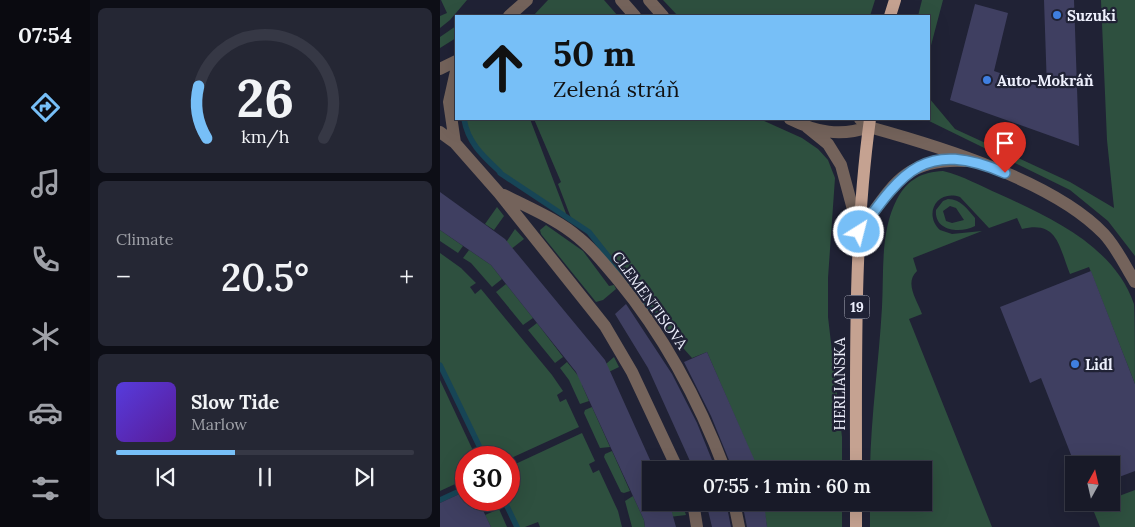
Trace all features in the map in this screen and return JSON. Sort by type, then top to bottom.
[{"type":"main road","points":[[890,15],[895,0]]},
{"type":"main road","name":"HERLIANSKA","points":[[856,461],[855,342],[866,122]]},
{"type":"main road","points":[[856,511],[856,527]]},
{"type":"street","points":[[510,0],[510,15]]},
{"type":"street","points":[[511,15],[526,0]]},
{"type":"street","points":[[621,0],[634,15]]},
{"type":"street","points":[[649,0],[662,15]]},
{"type":"street","points":[[440,69],[455,62]]},
{"type":"street","points":[[455,75],[449,102],[455,143]]},
{"type":"street","points":[[792,120],[807,127],[828,144],[841,165],[859,232]]},
{"type":"street","points":[[807,127],[840,133],[866,122],[978,162],[1028,184],[1083,216],[1111,242],[1135,282]]},
{"type":"street","name":"CLEMENTISOVA","points":[[440,132],[455,143],[499,193],[605,326],[632,372],[674,461]]},
{"type":"street","points":[[859,232],[891,189],[913,168],[942,161],[978,162]]},
{"type":"street","name":"CLEMENTISOVA","points":[[499,193],[540,213],[578,236],[628,292],[682,374],[721,461]]},
{"type":"street","points":[[694,511],[697,527]]},
{"type":"street","points":[[736,511],[739,527]]},
{"type":"green space","points":[[441,0],[467,0],[450,20],[440,28],[440,16],[447,13]]},
{"type":"green space","points":[[548,0],[604,0],[617,15],[534,15]]},
{"type":"green space","points":[[663,0],[875,0],[870,15],[677,15]]},
{"type":"green space","points":[[922,0],[943,0],[930,49],[930,15],[918,15]]},
{"type":"green space","points":[[1101,0],[1135,0],[1135,256],[1108,221],[1070,190],[927,120],[930,120],[930,99],[955,129],[1070,182],[1114,208],[1107,140]]},
{"type":"green space","points":[[455,27],[455,39],[440,48],[440,37]]},
{"type":"green space","points":[[466,120],[530,120],[567,216],[506,176],[480,150],[471,135]]},
{"type":"green space","points":[[534,120],[762,120],[802,138],[818,149],[828,160],[835,178],[828,278],[828,317],[842,437],[842,461],[754,461],[707,352],[692,358],[653,314],[635,286],[598,240],[571,218],[558,184],[561,182]]},
{"type":"green space","points":[[943,171],[972,181],[1039,213],[1079,236],[1112,266],[1125,284],[1134,304],[1135,384],[1089,267],[1070,274],[1055,238],[1043,228],[1022,229],[1017,218],[989,228],[960,197],[952,195],[939,200],[935,204],[933,217],[935,224],[940,230],[952,234],[982,231],[913,258],[917,271],[913,276],[912,286],[922,314],[909,319],[992,527],[870,527],[870,511],[932,511],[932,461],[870,461],[873,408],[881,327],[885,238],[892,212],[901,192],[916,178],[928,173]]},
{"type":"green space","points":[[953,199],[963,205],[975,218],[975,226],[956,230],[944,226],[936,217],[936,210],[943,201]],"holes":[[[950,206],[956,208],[964,220],[952,223],[946,221],[943,211]]]},
{"type":"green space","points":[[497,207],[504,216],[494,230],[485,224]]},
{"type":"green space","points":[[546,225],[583,251],[609,286],[614,285],[616,289],[603,300],[596,302],[541,234],[540,230]]},
{"type":"green space","points":[[515,229],[524,239],[491,265]]},
{"type":"green space","points":[[440,230],[463,246],[458,253],[440,241]]},
{"type":"green space","points":[[469,250],[491,265],[502,279],[492,287],[471,263],[463,258]]},
{"type":"green space","points":[[440,253],[461,268],[476,283],[470,287],[475,294],[481,289],[552,375],[563,391],[557,395],[560,402],[566,399],[579,427],[520,454],[520,446],[480,446],[440,363]]},
{"type":"green space","points":[[506,284],[533,318],[523,325],[496,292]]},
{"type":"green space","points":[[537,323],[563,357],[555,363],[528,330]]},
{"type":"green space","points":[[614,357],[619,367],[582,385],[589,401],[580,404],[569,380],[560,368],[567,362],[584,383]]},
{"type":"green space","points":[[440,380],[471,446],[455,446],[455,484],[440,491]]},
{"type":"green space","points":[[592,407],[610,447],[600,448],[584,413],[585,410]]},
{"type":"green space","points":[[582,433],[595,461],[589,464],[593,473],[599,470],[618,511],[622,527],[540,527],[538,522],[525,527],[518,527],[510,511],[520,511],[520,462]]},
{"type":"green space","points":[[612,451],[630,491],[621,492],[604,457],[605,454]]},
{"type":"green space","points":[[1135,490],[1135,527],[1100,527],[1094,511],[1120,511],[1120,496]]},
{"type":"green space","points":[[633,496],[644,520],[645,527],[632,527],[625,501]]},
{"type":"green space","points":[[500,511],[507,527],[491,527],[485,515]]},
{"type":"green space","points":[[664,511],[685,511],[686,515],[644,520]]},
{"type":"green space","points":[[764,511],[842,511],[842,527],[767,527]]},
{"type":"building","name":"Auto-Mokráň","points":[[1044,0],[1074,0],[1079,146],[950,100],[975,4],[1008,13],[994,71],[1047,89]]},
{"type":"building","points":[[440,192],[505,239],[605,360],[651,461],[642,461],[642,511],[672,511],[676,527],[645,527],[644,520],[576,372],[491,265],[440,230]]},
{"type":"building","name":"Lidl","points":[[1091,271],[1135,384],[1135,471],[1120,477],[1120,456],[1071,456],[1041,378],[1030,383],[1000,307]]},
{"type":"building","points":[[626,304],[672,374],[697,423],[712,461],[690,461],[648,368],[615,314]]},
{"type":"building","points":[[707,352],[755,461],[729,461],[711,416],[684,362]]},
{"type":"building","points":[[455,496],[455,511],[483,511],[491,527],[440,527],[440,503]]},
{"type":"building","points":[[708,511],[728,511],[731,527],[712,527]]},
{"type":"building","points":[[744,511],[765,511],[767,527],[747,527]]},
{"type":"waterway","points":[[464,120],[473,142],[482,155],[500,172]]},
{"type":"waterway","points":[[500,173],[589,232],[653,313]]},
{"type":"waterway","points":[[440,365],[479,446]]},
{"type":"waterway","points":[[440,500],[455,493]]},
{"type":"waterway","points":[[509,511],[517,527]]},
{"type":"place","name":"Suzuki","points":[[1057,15]]},
{"type":"place","name":"Auto-Mokráň","points":[[987,80]]},
{"type":"place","name":"Lidl","points":[[1075,364]]},
{"type":"route","points":[[859,232],[895,184],[913,168],[923,164],[948,160],[978,162],[1005,173]]}]
